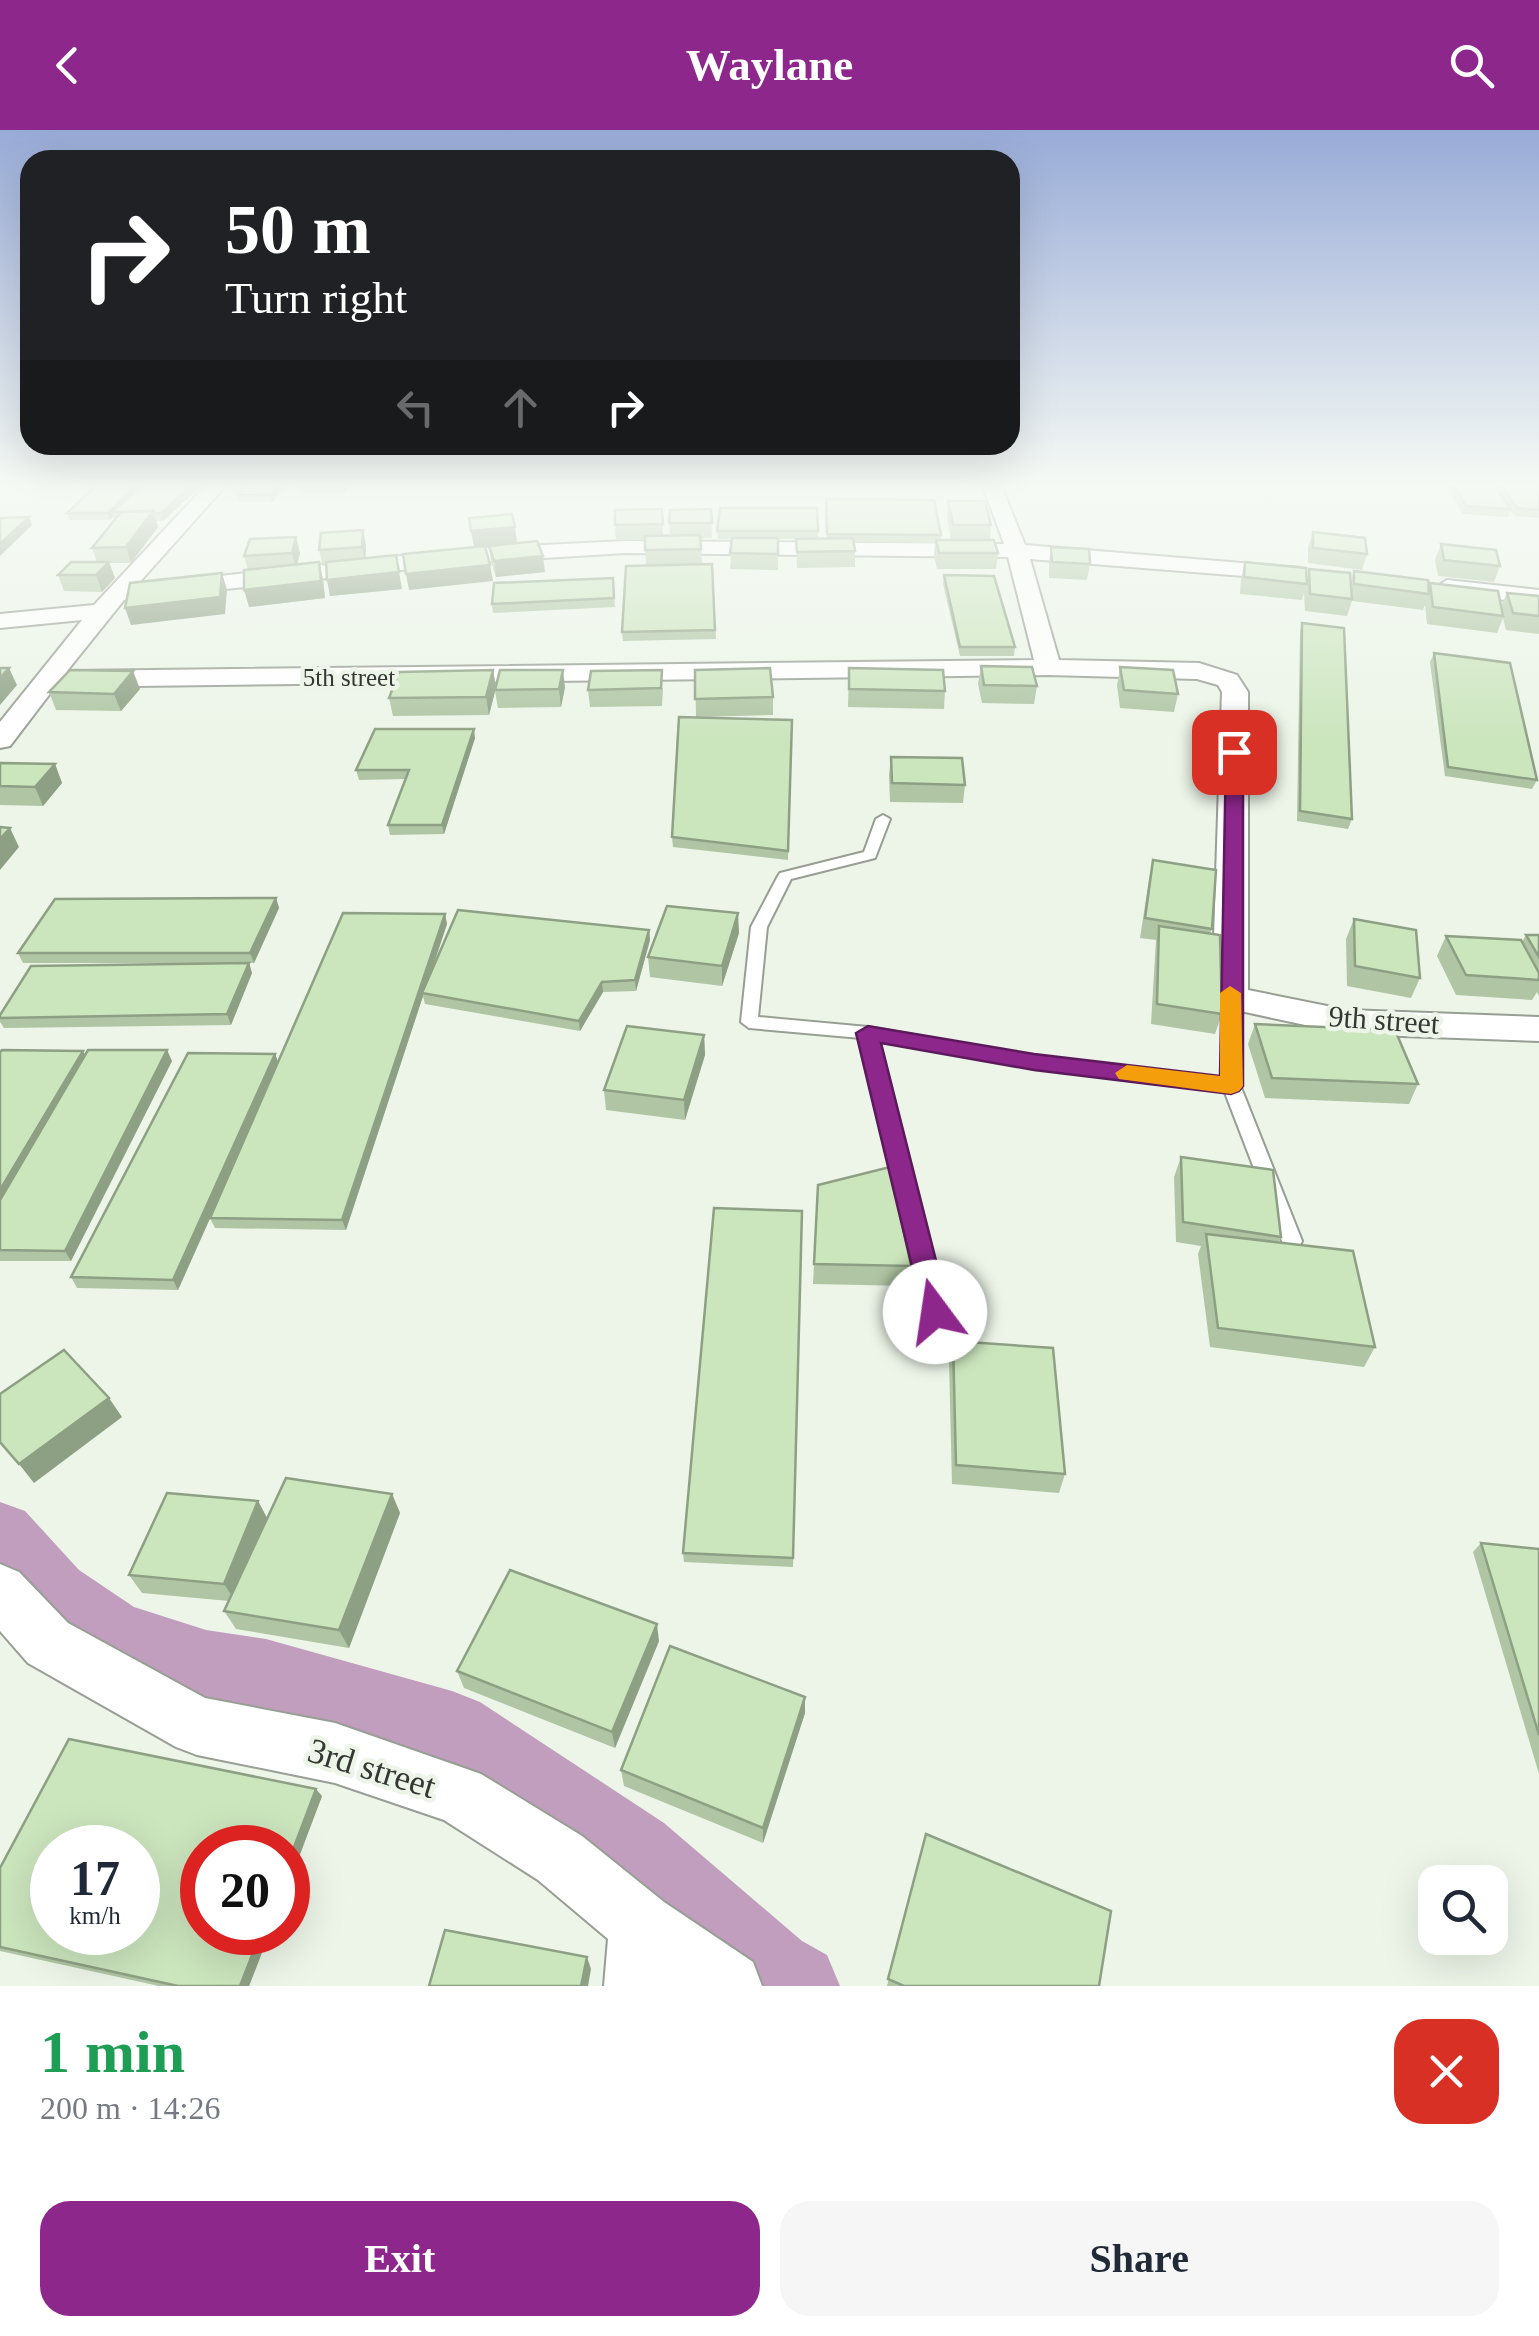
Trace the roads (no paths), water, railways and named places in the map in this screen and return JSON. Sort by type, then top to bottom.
[{"type":"street","points":[[0,740],[138,570]]},
{"type":"street","points":[[0,621],[108,602],[359,570]]},
{"type":"street","points":[[1023,570],[1048,666]]},
{"type":"street","points":[[1255,570],[1311,574]]},
{"type":"street","points":[[1427,584],[1539,597]]},
{"type":"street","name":"5th street","points":[[48,679],[1048,666],[1199,671],[1228,680],[1236,692],[1230,998]]},
{"type":"street","name":"9th street","points":[[1230,998],[1347,1022],[1539,1029]]},
{"type":"street","name":"3rd street","points":[[0,1591],[48,1642],[197,1726],[335,1753],[460,1795],[560,1858],[639,1955],[729,1986]]},
{"type":"lane","points":[[883,819],[870,855],[785,876],[759,927],[749,1022],[868,1033],[1034,1062],[1231,1086]]},
{"type":"lane","points":[[1230,998],[1231,1086],[1292,1241]]},
{"type":"lane","points":[[868,1033],[935,1312]]},
{"type":"waterway","points":[[0,1535],[53,1595],[115,1638],[206,1668],[266,1677],[452,1730],[635,1852],[771,1972],[796,1986]]}]
